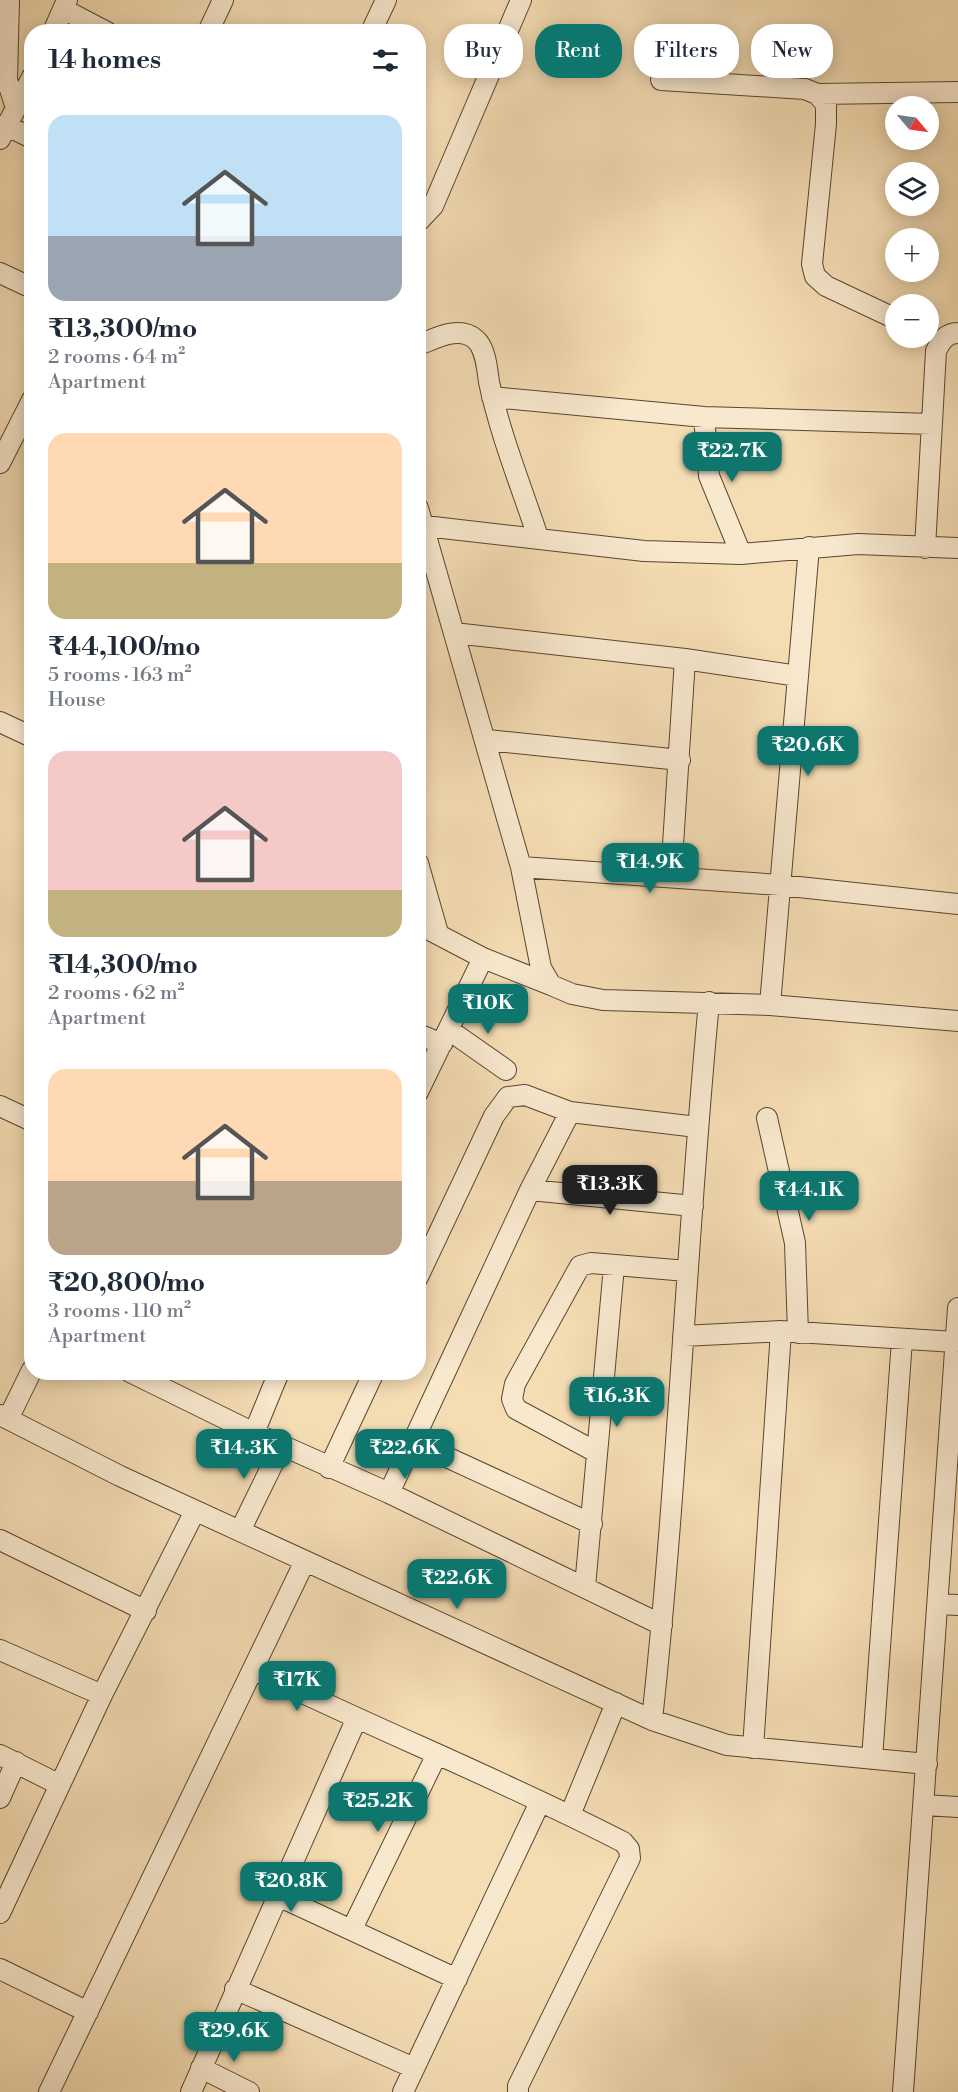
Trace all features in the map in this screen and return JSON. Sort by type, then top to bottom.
[{"type":"street","points":[[6,125],[9,0]]},
{"type":"street","points":[[212,24],[223,0]]},
{"type":"street","points":[[375,24],[386,0]]},
{"type":"street","points":[[426,213],[433,206],[521,0]]},
{"type":"street","points":[[56,24],[65,4],[95,24]]},
{"type":"street","points":[[661,80],[806,89],[817,94],[826,104],[826,124],[812,264],[815,276],[826,286],[885,314]]},
{"type":"street","points":[[6,125],[24,92]]},
{"type":"street","points":[[817,94],[958,92]]},
{"type":"street","points":[[6,125],[24,134]]},
{"type":"street","points":[[0,273],[24,284]]},
{"type":"street","points":[[426,342],[453,332],[466,333],[477,340],[484,354],[492,397],[538,537]]},
{"type":"street","points":[[925,548],[936,351],[943,336]]},
{"type":"street","points":[[492,397],[704,417],[932,424]]},
{"type":"street","points":[[0,463],[8,426],[24,409]]},
{"type":"street","points":[[704,417],[709,476],[741,554]]},
{"type":"street","points":[[426,518],[538,537],[644,550],[741,554],[858,544],[958,548]]},
{"type":"street","points":[[426,532],[522,867],[540,968],[551,985]]},
{"type":"street","points":[[770,1005],[809,547]]},
{"type":"street","points":[[454,633],[685,659],[798,676]]},
{"type":"street","points":[[671,876],[685,659]]},
{"type":"street","points":[[0,722],[24,733]]},
{"type":"street","points":[[487,740],[680,760]]},
{"type":"street","points":[[522,867],[780,885],[958,904]]},
{"type":"street","points":[[426,891],[438,933]]},
{"type":"street","points":[[426,928],[483,958],[572,994],[603,1000],[770,1005],[958,1021]]},
{"type":"street","points":[[426,1076],[483,958]]},
{"type":"street","points":[[652,1720],[662,1624],[697,1127],[709,1002]]},
{"type":"street","points":[[426,1035],[445,1037],[506,1070]]},
{"type":"street","points":[[426,1260],[494,1116],[508,1096],[525,1095],[570,1112],[697,1127]]},
{"type":"street","points":[[0,1106],[24,1117]]},
{"type":"street","points":[[389,1493],[530,1190],[570,1112]]},
{"type":"street","points":[[753,1748],[789,1332],[798,1272],[795,1243],[767,1118]]},
{"type":"street","points":[[530,1190],[693,1206]]},
{"type":"street","points":[[596,1452],[516,1409],[512,1399],[515,1384],[580,1266],[591,1263],[687,1271]]},
{"type":"street","points":[[585,1587],[614,1266]]},
{"type":"street","points":[[903,2092],[927,1764],[948,1604],[955,1342],[958,1308]]},
{"type":"street","points":[[683,1336],[789,1332],[955,1342]]},
{"type":"street","points":[[872,1759],[902,1340]]},
{"type":"street","points":[[26,1380],[4,1417],[195,1510],[652,1720],[703,1739],[753,1748],[927,1764]]},
{"type":"street","points":[[146,1380],[254,1433],[389,1493],[662,1624]]},
{"type":"street","points":[[254,1433],[276,1380]]},
{"type":"street","points":[[329,1467],[370,1380]]},
{"type":"street","points":[[414,1442],[592,1524]]},
{"type":"street","points":[[240,1531],[282,1445]]},
{"type":"street","points":[[0,1913],[102,1695],[195,1510]]},
{"type":"street","points":[[0,1540],[146,1611]]},
{"type":"street","points":[[49,2092],[255,1670],[305,1561]]},
{"type":"street","points":[[0,1650],[102,1695]]},
{"type":"street","points":[[255,1670],[356,1720],[570,1815],[623,1842],[629,1850],[630,1858],[518,2086],[518,2092]]},
{"type":"street","points":[[570,1815],[616,1703]]},
{"type":"street","points":[[191,2092],[356,1720]]},
{"type":"street","points":[[352,1929],[437,1754]]},
{"type":"street","points":[[0,1798],[8,1758],[60,1785]]},
{"type":"street","points":[[403,2092],[540,1802]]},
{"type":"street","points":[[925,1805],[958,1807]]},
{"type":"street","points":[[278,1896],[457,1979]]},
{"type":"street","points":[[0,1969],[88,2012]]},
{"type":"street","points":[[235,1989],[414,2068]]},
{"type":"street","points":[[201,2068],[249,2092]]}]
